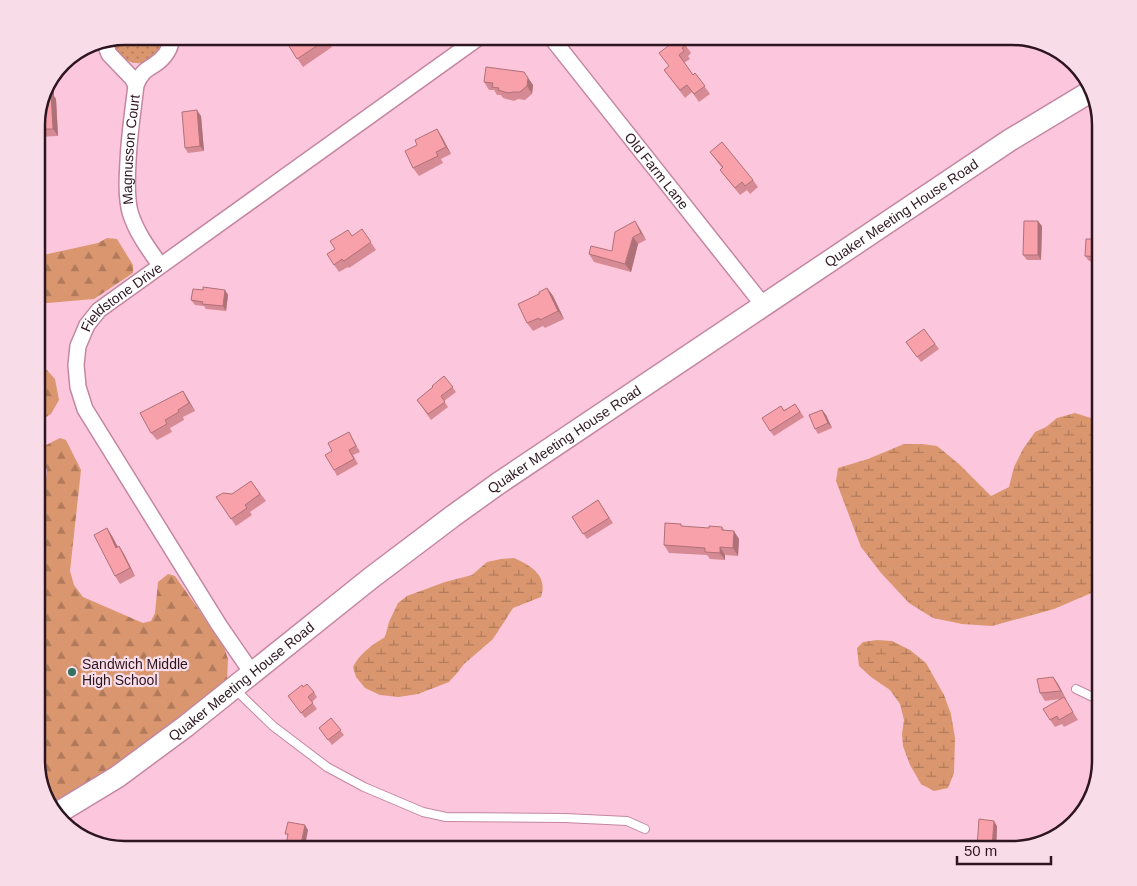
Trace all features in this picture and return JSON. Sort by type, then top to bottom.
[{"type":"main road","name":"Quaker Meeting House Road","points":[[62,810],[117,777],[186,726],[378,572],[461,510],[554,445],[1010,140],[1086,94]]},
{"type":"street","name":"Magnusson Court","points":[[160,265],[139,234],[130,210],[127,178],[129,140],[136,86],[139,77],[166,55],[170,45]]},
{"type":"street","name":"Fieldstone Drive","points":[[252,673],[219,625],[86,410],[78,387],[76,365],[78,346],[87,326],[99,310],[468,45]]},
{"type":"street","name":"Old Farm Lane","points":[[557,45],[765,305]]},
{"type":"street","name":"Magnusson Court","points":[[106,48],[109,54],[132,78],[136,86]]},
{"type":"lane","points":[[233,687],[274,726],[327,767],[364,788],[423,812],[446,818],[565,818],[627,821],[645,829]]},
{"type":"lane","points":[[1076,689],[1092,697]]},
{"type":"green space","points":[[125,45],[162,45],[152,59],[139,63],[133,63],[122,57],[114,47]]},
{"type":"green space","points":[[107,238],[117,239],[133,265],[133,273],[94,299],[45,303],[45,255],[98,243]]},
{"type":"green space","points":[[45,370],[55,379],[59,400],[51,414],[45,418]]},
{"type":"green space","points":[[1075,413],[1092,418],[1092,593],[1054,609],[992,626],[962,624],[933,618],[909,603],[881,573],[861,547],[836,481],[838,468],[868,459],[904,444],[937,446],[959,464],[991,496],[1009,487],[1014,467],[1023,449],[1035,432],[1046,427],[1057,418]]},
{"type":"green space","points":[[60,438],[66,440],[81,470],[70,571],[74,585],[83,597],[143,623],[151,621],[155,613],[158,582],[168,574],[175,576],[223,644],[228,659],[227,683],[140,748],[89,782],[56,800],[51,792],[45,767],[46,445]]},
{"type":"green space","points":[[514,558],[537,573],[542,583],[541,597],[513,608],[493,639],[464,664],[449,682],[418,694],[399,697],[380,695],[365,688],[356,677],[353,667],[356,662],[367,650],[385,637],[389,622],[398,603],[407,596],[445,582],[472,575],[487,562]]},
{"type":"green space","points":[[877,640],[892,641],[910,650],[926,663],[944,695],[951,714],[955,738],[954,773],[948,788],[934,791],[921,784],[910,765],[903,746],[904,720],[900,704],[890,690],[859,666],[857,648],[863,642]]},
{"type":"building","points":[[291,45],[318,45],[297,59],[289,46]]},
{"type":"building","points":[[670,45],[686,45],[682,48],[684,51],[679,55],[693,75],[695,73],[705,86],[694,94],[687,85],[680,90],[664,70],[669,66],[659,53]]},
{"type":"building","points":[[486,67],[524,72],[528,78],[527,86],[520,92],[508,93],[498,90],[499,88],[492,87],[493,83],[484,82]]},
{"type":"building","points":[[51,95],[53,129],[45,129],[45,119]]},
{"type":"building","points":[[197,110],[200,146],[185,148],[182,112]]},
{"type":"building","points":[[437,129],[446,147],[436,152],[438,156],[413,168],[405,151],[417,145],[415,140]]},
{"type":"building","points":[[722,142],[753,180],[745,186],[742,182],[735,188],[720,170],[723,167],[710,152]]},
{"type":"building","points":[[635,221],[641,233],[633,237],[625,264],[589,254],[591,246],[612,251],[615,232]]},
{"type":"building","points":[[1024,221],[1038,221],[1038,255],[1023,255]]},
{"type":"building","points":[[362,229],[371,242],[344,261],[342,259],[334,265],[327,254],[335,249],[330,241],[348,230],[352,236]]},
{"type":"building","points":[[1086,239],[1092,239],[1092,256],[1085,256]]},
{"type":"building","points":[[203,287],[225,290],[223,306],[202,304],[203,302],[191,300],[193,289],[203,290]]},
{"type":"building","points":[[547,288],[558,311],[540,320],[539,318],[527,323],[518,304]]},
{"type":"building","points":[[924,329],[935,344],[917,357],[906,342]]},
{"type":"building","points":[[444,376],[453,387],[441,396],[445,402],[428,414],[417,400]]},
{"type":"building","points":[[183,391],[189,403],[178,410],[179,412],[165,420],[167,424],[151,433],[140,413]]},
{"type":"building","points":[[795,404],[800,412],[770,431],[762,418],[781,406],[784,411]]},
{"type":"building","points":[[822,410],[828,423],[815,429],[809,415]]},
{"type":"building","points":[[349,432],[356,446],[349,450],[354,459],[334,470],[325,455],[332,451],[328,443]]},
{"type":"building","points":[[251,481],[260,494],[245,505],[247,508],[231,519],[216,497],[223,493],[232,494]]},
{"type":"building","points":[[598,500],[609,518],[583,534],[572,517]]},
{"type":"building","points":[[665,523],[709,528],[709,526],[722,527],[722,530],[734,531],[733,548],[720,547],[720,553],[705,552],[705,548],[664,545]]},
{"type":"building","points":[[107,528],[116,548],[119,546],[130,568],[115,576],[94,535]]},
{"type":"building","points":[[1053,677],[1061,691],[1040,693],[1037,679]]},
{"type":"building","points":[[307,684],[314,692],[308,697],[313,703],[301,713],[288,696],[302,685],[303,687]]},
{"type":"building","points":[[1064,697],[1073,712],[1059,720],[1057,716],[1050,720],[1043,709]]},
{"type":"building","points":[[331,718],[341,730],[328,740],[319,728]]},
{"type":"building","points":[[979,819],[994,821],[993,841],[977,841]]},
{"type":"building","points":[[288,822],[305,825],[302,841],[287,841],[288,834],[285,834]]},
{"type":"place","name":"Sandwich Middle High School","points":[[72,672]]}]
